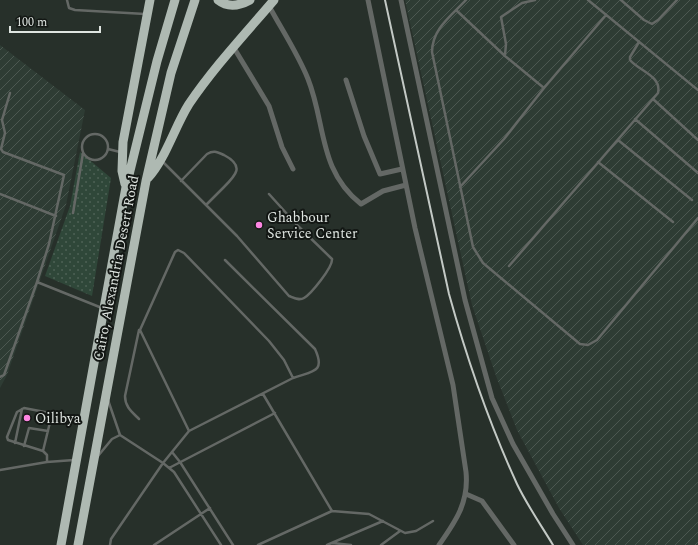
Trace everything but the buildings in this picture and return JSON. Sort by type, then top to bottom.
[{"type":"highway","points":[[126,187],[122,172],[122,152],[125,128],[150,0]]},
{"type":"highway","name":"Cairo, Alexandria Desert Road","points":[[61,545],[126,187],[157,61],[175,0]]},
{"type":"highway","name":"Cairo, Alexandria Desert Road","points":[[78,545],[146,181],[171,73],[195,0]]},
{"type":"highway","points":[[218,0],[230,6],[241,5],[250,0]]},
{"type":"highway","points":[[146,181],[161,159],[178,123],[190,103],[271,3]]},
{"type":"street","points":[[368,0],[402,169],[453,385],[466,472],[466,494],[460,515],[439,545]]},
{"type":"street","points":[[400,0],[465,300],[492,398],[513,444],[553,514],[573,545]]},
{"type":"street","points":[[271,3],[309,81],[330,164],[338,178],[361,204],[366,203],[383,191],[406,185]]},
{"type":"street","points":[[234,48],[269,106],[282,147],[294,170]]},
{"type":"street","points":[[346,80],[364,136],[380,174],[402,169]]},
{"type":"street","points":[[466,494],[482,501],[514,545]]},
{"type":"lane","points":[[67,0],[69,8],[75,10],[147,14]]},
{"type":"lane","points":[[466,0],[436,31],[432,41],[432,52],[473,248],[483,263],[580,344],[588,345],[597,340],[698,218]]},
{"type":"lane","points":[[505,56],[506,44],[501,17],[522,4],[535,0]]},
{"type":"lane","points":[[588,0],[698,90]]},
{"type":"lane","points":[[621,0],[644,20],[652,24],[658,20],[677,0]]},
{"type":"lane","points":[[456,10],[505,56],[544,88]]},
{"type":"lane","points":[[460,187],[504,139],[544,88],[606,15]]},
{"type":"lane","points":[[508,266],[658,93],[659,84],[630,60],[630,57],[639,42]]},
{"type":"lane","points":[[0,377],[4,375],[10,360],[37,282],[49,244],[64,179],[63,174],[3,152],[1,149],[5,133],[2,120],[10,93]]},
{"type":"lane","points":[[653,99],[698,140]]},
{"type":"lane","points":[[635,120],[698,173]]},
{"type":"lane","points":[[73,213],[85,140],[90,136],[97,135],[103,137],[107,142],[108,149],[106,155],[100,159],[94,160],[88,158],[84,152]]},
{"type":"lane","points":[[618,140],[692,200]]},
{"type":"lane","points":[[108,149],[122,152]]},
{"type":"lane","points":[[181,181],[207,154],[212,151],[217,151],[228,157],[236,164],[237,169],[235,176],[206,205]]},
{"type":"lane","points":[[161,159],[236,236],[289,296],[298,300],[305,298],[331,268],[332,259],[297,225],[269,194]]},
{"type":"lane","points":[[598,162],[674,222]]},
{"type":"lane","points":[[0,194],[56,216]]},
{"type":"lane","points":[[139,419],[128,409],[125,402],[125,396],[140,330],[175,252],[178,250],[184,253],[269,341],[284,360],[293,378]]},
{"type":"lane","points":[[110,545],[111,539],[163,463],[189,431],[197,425],[264,394],[293,378],[317,369],[320,365],[320,360],[315,349],[225,260]]},
{"type":"lane","points":[[37,282],[104,309]]},
{"type":"lane","points":[[140,330],[189,431]]},
{"type":"lane","points":[[106,394],[120,434],[169,468],[179,479],[222,545]]},
{"type":"lane","points":[[264,394],[332,511]]},
{"type":"lane","points":[[22,409],[83,420]]},
{"type":"lane","points":[[22,409],[18,412],[7,437],[9,442],[43,451],[47,455],[47,462]]},
{"type":"lane","points":[[14,443],[22,409]]},
{"type":"lane","points":[[169,468],[274,413]]},
{"type":"lane","points":[[43,451],[52,414]]},
{"type":"lane","points":[[24,446],[29,428],[48,431]]},
{"type":"lane","points":[[93,462],[112,439],[120,434]]},
{"type":"lane","points":[[172,452],[180,462],[233,545]]},
{"type":"lane","points":[[0,470],[76,459]]},
{"type":"lane","points":[[154,545],[210,508]]},
{"type":"lane","points":[[258,545],[332,511],[369,514],[400,531],[410,534],[433,521]]},
{"type":"lane","points":[[327,545],[383,522]]},
{"type":"lane","points":[[381,545],[400,531]]},
{"type":"lane","points":[[332,543],[351,545]]},
{"type":"shaded area","points":[[405,0],[698,0],[698,545],[583,545],[559,508],[517,430],[496,376],[472,305]]},
{"type":"shaded area","points":[[0,45],[85,110],[66,205],[7,375],[0,388]]},
{"type":"green space","points":[[80,152],[111,178],[92,296],[45,276],[70,206]]},
{"type":"railway","points":[[385,0],[449,294],[463,343],[488,414],[517,484],[525,500],[553,545]]},
{"type":"place","name":"Ghabbour Service Center","points":[[259,225]]},
{"type":"place","name":"Oilibya","points":[[27,418]]}]
